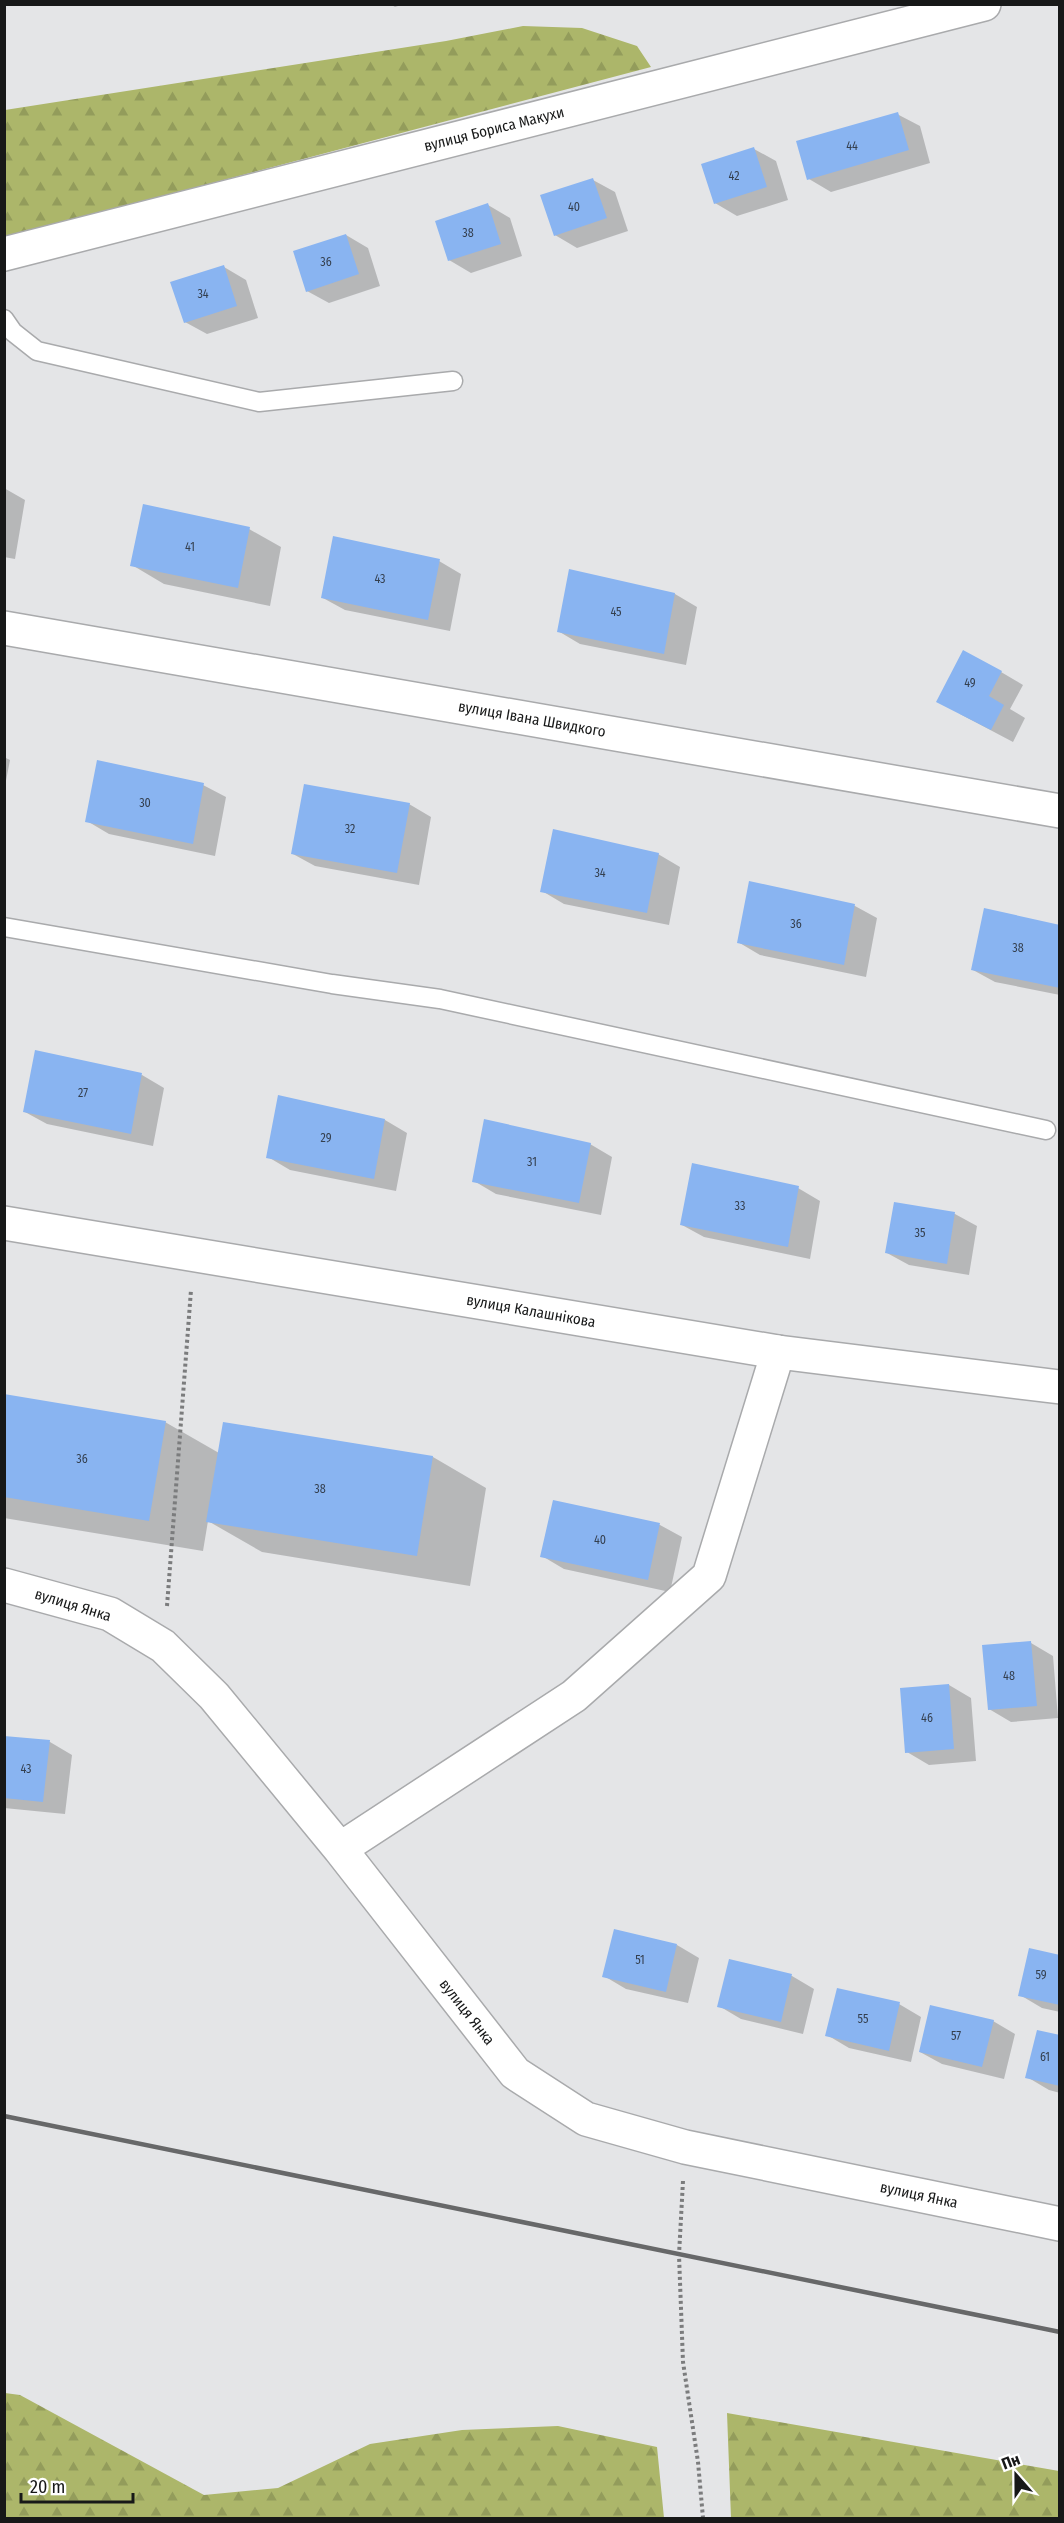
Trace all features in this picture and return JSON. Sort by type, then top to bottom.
[{"type":"street","name":"вулиця Бориса Макухи","points":[[4,255],[984,4]]},
{"type":"street","name":"вулиця Івана Швидкого","points":[[4,628],[1059,811]]},
{"type":"street","name":"вулиця Калашнікова","points":[[4,1223],[778,1352],[1059,1388]]},
{"type":"street","points":[[340,1850],[574,1696],[709,1576],[778,1352]]},
{"type":"street","name":"вулиця Янка","points":[[4,1585],[110,1614],[163,1646],[214,1696],[340,1850],[515,2073],[586,2119],[685,2148],[1059,2224]]},
{"type":"lane","points":[[4,318],[13,332],[37,351],[259,402],[453,381]]},
{"type":"lane","points":[[4,927],[332,984],[440,999],[1046,1130]]},
{"type":"path","points":[[163,1646],[194,1254]]},
{"type":"path","points":[[685,2148],[679,2255],[683,2362],[698,2462],[703,2518]]},
{"type":"green space","points":[[523,26],[582,28],[637,46],[651,67],[5,238],[5,110],[446,41]]},
{"type":"green space","points":[[5,2393],[20,2395],[204,2495],[278,2488],[370,2444],[462,2430],[558,2426],[657,2447],[664,2518],[5,2518]]},
{"type":"green space","points":[[727,2413],[1059,2471],[1059,2518],[731,2518]]},
{"type":"building","points":[[898,112],[909,150],[807,180],[796,141]]},
{"type":"building","points":[[754,147],[767,187],[714,204],[701,164]]},
{"type":"building","points":[[593,178],[607,218],[554,236],[540,195]]},
{"type":"building","points":[[488,203],[501,244],[448,261],[435,221]]},
{"type":"building","points":[[346,234],[359,274],[306,292],[293,251]]},
{"type":"building","points":[[224,265],[237,306],[184,323],[170,282]]},
{"type":"building","points":[[143,504],[250,527],[238,588],[130,566]]},
{"type":"building","points":[[333,536],[440,559],[428,620],[321,598]]},
{"type":"building","points":[[569,569],[675,593],[664,654],[557,632]]},
{"type":"building","points":[[963,650],[1002,671],[989,696],[1004,705],[991,730],[936,702]]},
{"type":"building","points":[[97,760],[204,783],[193,844],[85,822]]},
{"type":"building","points":[[304,784],[410,803],[397,873],[291,854]]},
{"type":"building","points":[[553,829],[659,853],[647,913],[540,892]]},
{"type":"building","points":[[749,881],[855,904],[844,965],[737,943]]},
{"type":"building","points":[[984,908],[1060,925],[1060,988],[971,970]]},
{"type":"building","points":[[35,1050],[142,1073],[131,1134],[23,1112]]},
{"type":"building","points":[[278,1095],[385,1119],[374,1179],[266,1158]]},
{"type":"building","points":[[484,1119],[591,1143],[579,1203],[472,1182]]},
{"type":"building","points":[[692,1163],[799,1186],[788,1247],[680,1225]]},
{"type":"building","points":[[894,1202],[955,1212],[947,1264],[885,1253]]},
{"type":"building","points":[[4,1394],[166,1421],[149,1521],[4,1497]]},
{"type":"building","points":[[223,1422],[433,1456],[417,1556],[206,1522]]},
{"type":"building","points":[[553,1500],[660,1523],[648,1580],[540,1557]]},
{"type":"building","points":[[1031,1641],[1037,1706],[988,1710],[982,1645]]},
{"type":"building","points":[[949,1684],[954,1749],[905,1753],[900,1688]]},
{"type":"building","points":[[4,1736],[50,1740],[43,1802],[4,1798]]},
{"type":"building","points":[[614,1929],[677,1944],[666,1992],[602,1977]]},
{"type":"building","points":[[1029,1948],[1060,1955],[1060,2005],[1018,1996]]},
{"type":"building","points":[[729,1959],[792,1974],[781,2022],[717,2007]]},
{"type":"building","points":[[837,1988],[900,2002],[889,2051],[825,2036]]},
{"type":"building","points":[[930,2005],[994,2020],[982,2067],[919,2052]]},
{"type":"building","points":[[1037,2030],[1060,2035],[1060,2086],[1025,2078]]},
{"type":"railway","points":[[4,2116],[1060,2332]]}]
